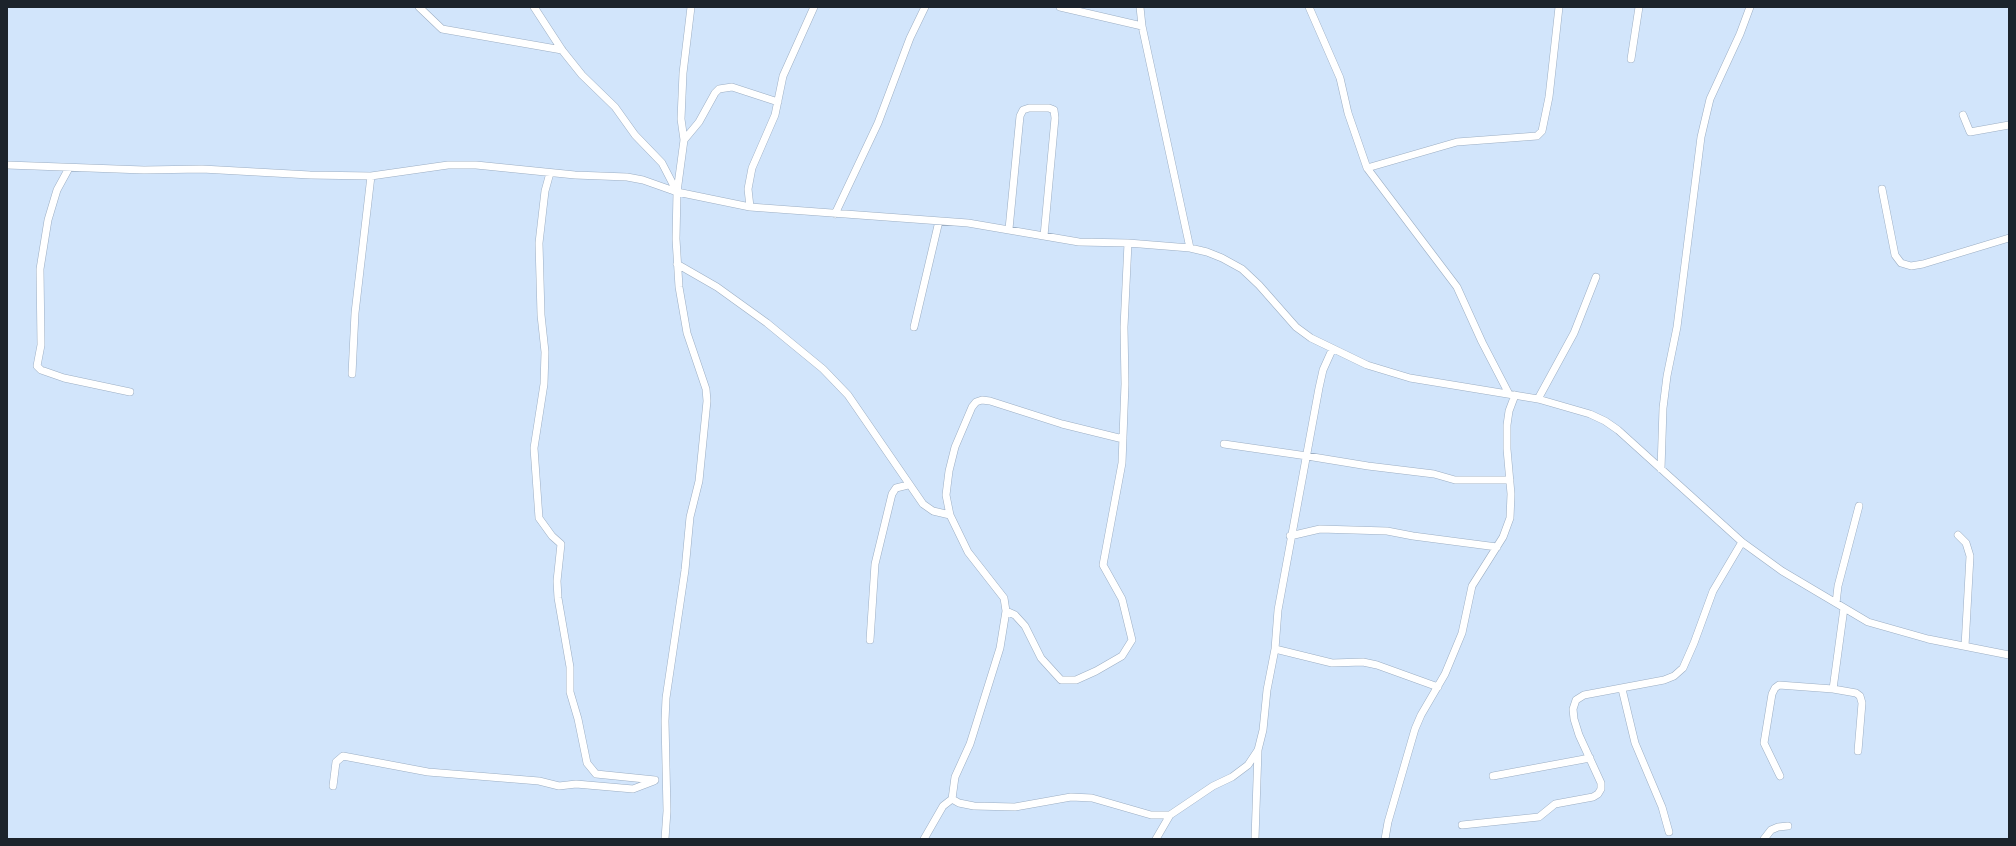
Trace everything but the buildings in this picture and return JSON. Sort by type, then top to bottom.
[{"type":"street","points":[[419,7],[442,29],[562,50]]},
{"type":"street","points":[[534,7],[562,50],[590,85],[615,107],[635,135],[662,163],[677,192]]},
{"type":"street","points":[[665,839],[667,811],[665,774],[666,698],[685,570],[690,517],[699,481],[707,401],[706,389],[687,333],[677,264],[677,192],[684,140],[681,119],[681,99],[691,7]]},
{"type":"street","points":[[750,207],[748,189],[749,179],[775,115],[783,76],[814,7]]},
{"type":"street","points":[[834,214],[878,123],[910,38],[925,7]]},
{"type":"street","points":[[1060,7],[1142,26]]},
{"type":"street","points":[[1140,7],[1142,26],[1190,248]]},
{"type":"street","points":[[1309,7],[1340,78],[1348,113],[1367,168],[1457,287],[1482,342],[1512,394],[1507,425],[1507,449],[1510,480],[1510,518],[1503,537],[1472,586],[1462,633],[1438,687],[1414,729],[1388,822],[1385,839]]},
{"type":"street","points":[[1367,168],[1457,142],[1537,136],[1542,131],[1549,97],[1559,7]]},
{"type":"street","points":[[1631,59],[1639,7]]},
{"type":"street","points":[[1661,469],[1663,408],[1666,376],[1677,327],[1702,137],[1710,99],[1740,34],[1750,7]]},
{"type":"street","points":[[684,140],[699,122],[714,93],[719,89],[732,87],[778,102]]},
{"type":"street","points":[[1009,229],[1020,116],[1023,110],[1028,108],[1049,108],[1054,110],[1055,118],[1044,236]]},
{"type":"street","points":[[1963,115],[1970,132],[2009,125]]},
{"type":"street","points":[[7,165],[144,170],[202,169],[310,175],[371,176],[417,168],[476,165],[550,173],[627,177],[643,180],[677,192],[750,207],[939,221],[1009,229],[1079,242],[1128,243],[1190,248],[1222,258],[1242,269],[1259,285],[1296,327],[1310,338],[1332,350],[1388,372],[1538,399],[1590,414],[1605,421],[1618,430],[1742,542],[1782,571],[1868,622],[1928,640],[2009,655]]},
{"type":"street","points":[[69,168],[57,190],[48,220],[40,269],[41,345],[37,366],[41,370],[64,378],[130,392]]},
{"type":"street","points":[[550,173],[545,191],[538,243],[541,315],[545,352],[544,384],[534,448],[539,518],[552,536],[561,544],[556,581],[558,598],[570,667],[570,692],[578,719],[587,763],[596,774],[655,780]]},
{"type":"street","points":[[352,374],[355,313],[371,176]]},
{"type":"street","points":[[1882,188],[1895,255],[1901,263],[1911,266],[1923,264],[2009,238]]},
{"type":"street","points":[[914,327],[939,221]]},
{"type":"street","points":[[1006,611],[1015,615],[1025,626],[1041,658],[1061,680],[1076,680],[1096,671],[1122,656],[1132,640],[1122,599],[1103,565],[1120,474],[1123,439],[1125,384],[1124,327],[1128,243]]},
{"type":"street","points":[[677,264],[717,287],[767,323],[823,369],[848,394],[897,465],[908,485],[923,504],[933,510],[950,516]]},
{"type":"street","points":[[1538,399],[1582,316],[1596,277]]},
{"type":"street","points":[[1255,839],[1258,750],[1263,730],[1267,690],[1275,649],[1278,610],[1290,536],[1323,370],[1332,350]]},
{"type":"street","points":[[924,839],[942,806],[952,799],[955,777],[970,744],[998,655],[1006,611],[1004,598],[968,552],[950,516],[946,495],[949,471],[955,447],[972,407],[976,402],[982,400],[990,401],[1062,424],[1123,439]]},
{"type":"street","points":[[1224,444],[1368,466],[1434,474],[1456,480],[1510,480]]},
{"type":"street","points":[[870,640],[875,564],[892,494],[896,488],[908,485]]},
{"type":"street","points":[[1836,603],[1838,586],[1859,506]]},
{"type":"street","points":[[1290,536],[1320,529],[1387,531],[1413,536],[1497,547]]},
{"type":"street","points":[[1958,535],[1966,543],[1970,556],[1965,646]]},
{"type":"street","points":[[1462,825],[1539,817],[1555,804],[1593,797],[1601,789],[1601,783],[1574,719],[1573,709],[1576,700],[1584,695],[1664,680],[1674,676],[1683,668],[1713,591],[1742,542]]},
{"type":"street","points":[[1833,689],[1844,608]]},
{"type":"street","points":[[1275,649],[1332,663],[1363,662],[1377,665],[1438,687]]},
{"type":"street","points":[[1780,776],[1764,743],[1772,694],[1775,688],[1779,685],[1786,684],[1833,689],[1856,693],[1860,696],[1862,702],[1858,751]]},
{"type":"street","points":[[1622,689],[1635,743],[1662,807],[1669,832]]},
{"type":"street","points":[[1156,839],[1170,814],[1213,786],[1232,777],[1248,765],[1258,750]]},
{"type":"street","points":[[333,786],[336,762],[343,756],[428,772],[539,781],[559,786],[576,784],[633,790],[665,774]]},
{"type":"street","points":[[1493,776],[1590,758]]},
{"type":"street","points":[[952,799],[959,803],[974,806],[1014,807],[1071,796],[1092,798],[1151,815],[1170,814]]},
{"type":"street","points":[[1764,839],[1771,830],[1778,827],[1788,826]]}]
